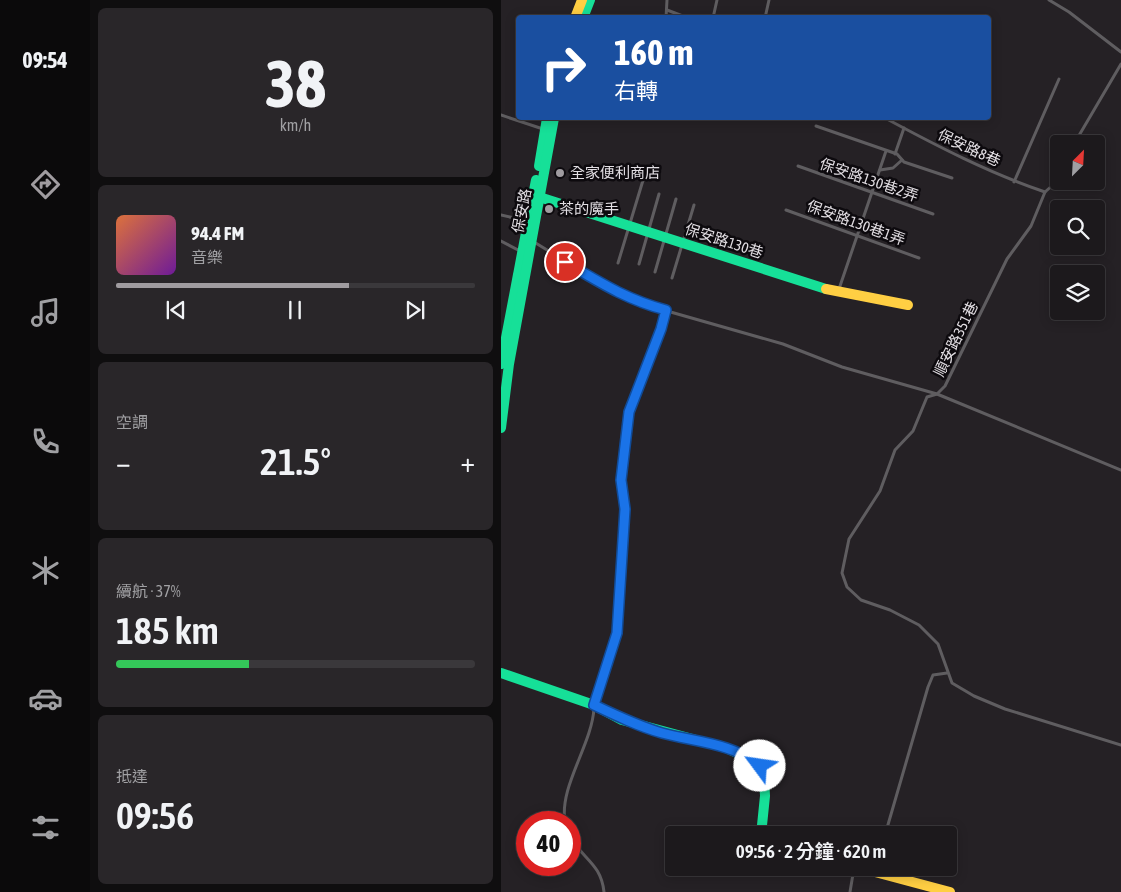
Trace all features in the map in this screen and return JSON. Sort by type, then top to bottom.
[{"type":"street","points":[[576,15],[582,0]]},
{"type":"street","points":[[584,15],[590,0]]},
{"type":"street","name":"保安路","points":[[528,239],[528,222],[536,196],[547,120]]},
{"type":"street","name":"保安路","points":[[501,364],[554,120]]},
{"type":"street","name":"保安路130巷","points":[[536,196],[647,231],[681,244],[838,292],[908,304]]},
{"type":"street","name":"保安路","points":[[501,428],[525,253]]},
{"type":"street","points":[[501,673],[554,693],[594,705],[637,725],[726,748],[754,761],[760,766],[764,776],[765,796],[762,826]]},
{"type":"street","points":[[890,876],[950,892]]},
{"type":"lane","points":[[666,15],[667,0]]},
{"type":"lane","points":[[714,15],[717,0]]},
{"type":"lane","points":[[766,15],[769,0]]},
{"type":"lane","points":[[1049,0],[1069,12],[1121,52]]},
{"type":"lane","points":[[667,10],[680,15]]},
{"type":"lane","points":[[1079,135],[1121,64]]},
{"type":"lane","points":[[1014,182],[1059,79]]},
{"type":"lane","points":[[501,115],[545,130]]},
{"type":"lane","name":"保安路8巷","points":[[889,120],[955,155],[1014,182],[1045,192]]},
{"type":"lane","points":[[816,126],[895,154],[902,160],[952,178]]},
{"type":"lane","points":[[895,154],[904,128]]},
{"type":"lane","points":[[838,292],[886,151]]},
{"type":"lane","points":[[880,170],[893,168],[902,160]]},
{"type":"lane","name":"保安路130巷2弄","points":[[797,166],[933,214]]},
{"type":"lane","points":[[618,262],[645,177]]},
{"type":"lane","name":"順安路351巷","points":[[1050,188],[1045,192],[1031,226],[1007,260],[945,386],[937,394],[927,397],[913,431],[895,450],[880,491],[849,538],[842,573],[847,587],[853,595],[869,604],[913,620],[932,637],[945,659],[947,673],[952,683],[987,702],[1121,744]]},
{"type":"lane","points":[[639,264],[659,194]]},
{"type":"lane","points":[[655,272],[676,199]]},
{"type":"lane","points":[[672,278],[681,244],[695,205]]},
{"type":"lane","name":"保安路130巷1弄","points":[[786,210],[919,258]]},
{"type":"lane","points":[[501,215],[528,222]]},
{"type":"lane","points":[[528,239],[619,294],[639,303],[783,344],[842,367],[937,394],[1121,470]]},
{"type":"lane","points":[[501,241],[525,253]]},
{"type":"lane","points":[[566,811],[568,794],[592,725],[594,705],[617,633],[625,509],[621,480],[629,412],[661,329],[666,310]]},
{"type":"lane","points":[[888,826],[928,687],[933,675],[947,673]]},
{"type":"lane","points":[[581,852],[599,872],[603,892]]},
{"type":"lane","points":[[850,892],[853,876]]},
{"type":"traffic: fast","points":[[584,15],[590,0]]},
{"type":"traffic: fast","points":[[539,166],[547,120]]},
{"type":"traffic: fast","points":[[501,428],[509,364],[554,120]]},
{"type":"traffic: fast","points":[[501,364],[536,180]]},
{"type":"traffic: fast","points":[[533,195],[826,289]]},
{"type":"traffic: fast","points":[[501,673],[594,705],[622,720],[726,748],[754,761],[760,766],[764,776],[765,796],[762,826]]},
{"type":"traffic: slow","points":[[576,15],[582,0]]},
{"type":"traffic: slow","points":[[826,289],[908,305]]},
{"type":"traffic: slow","points":[[890,876],[950,892]]},
{"type":"place","name":"全家便利商店","points":[[560,173]]},
{"type":"place","name":"茶的魔手","points":[[549,209]]},
{"type":"route","points":[[565,262],[619,294],[639,303],[666,310],[661,329],[629,412],[621,480],[621,493],[625,509],[617,633],[614,649],[594,705],[623,720],[662,733],[726,748],[746,756],[760,766]]}]
